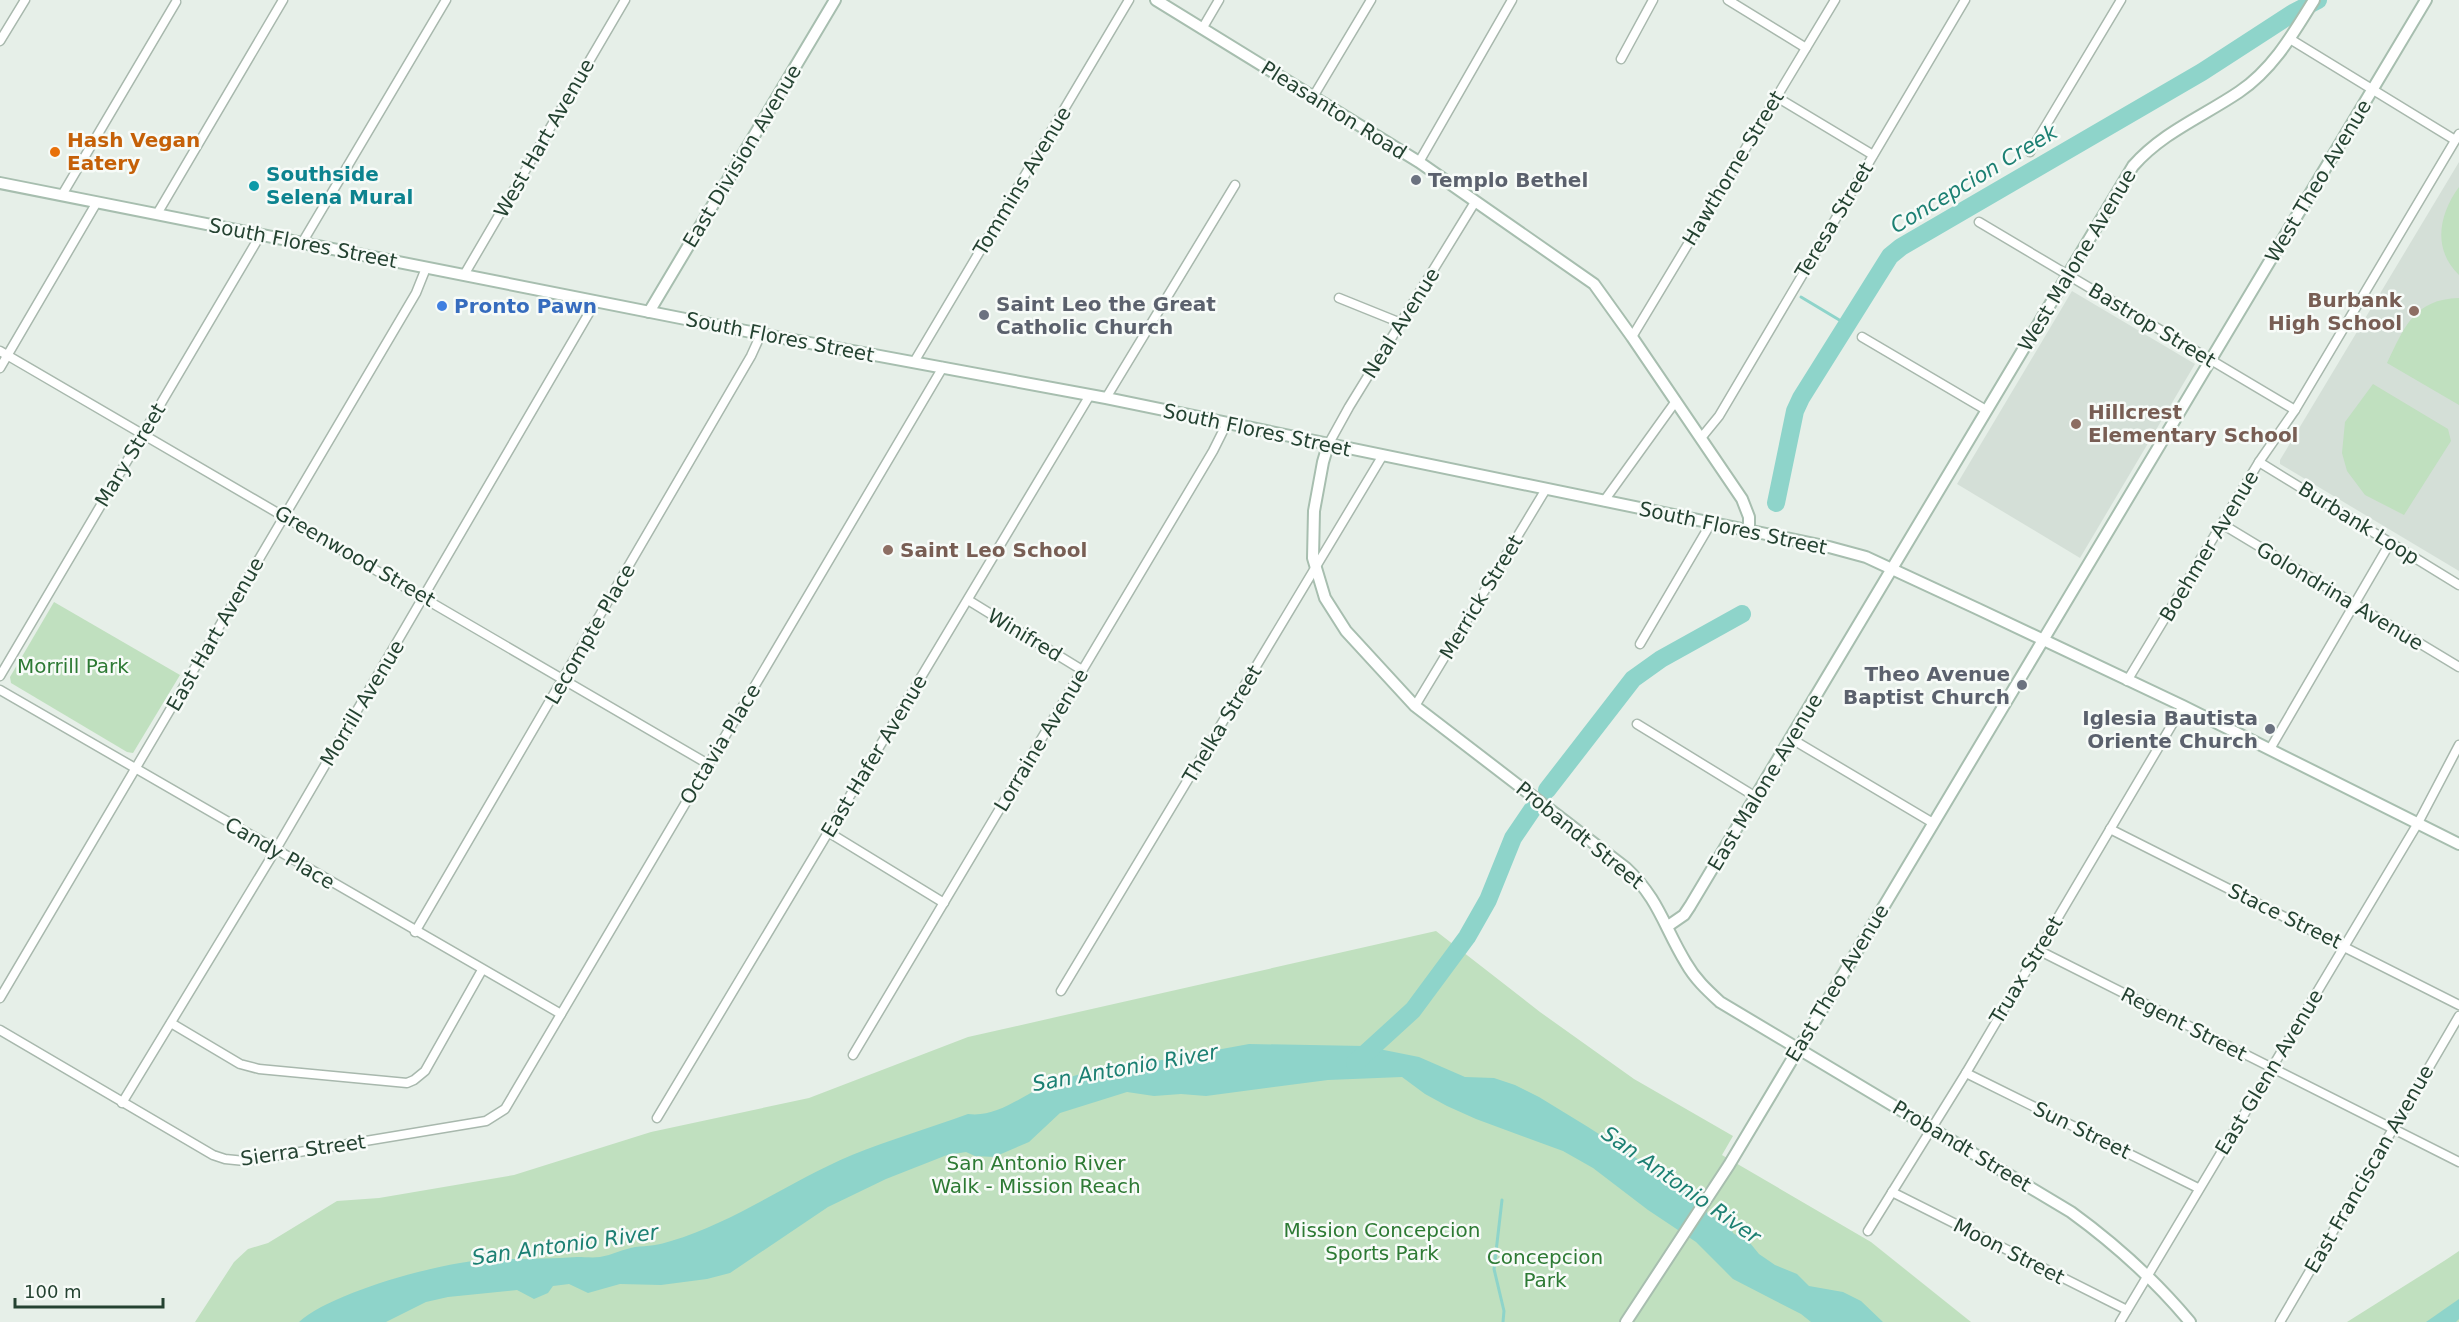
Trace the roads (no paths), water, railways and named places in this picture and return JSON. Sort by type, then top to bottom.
[{"type":"main road","name":"East Division Avenue","points":[[649,312],[835,0]]},
{"type":"main road","name":"Pleasanton Road","points":[[1156,0],[1419,162],[1594,284],[1742,499],[1749,517],[1749,530]]},
{"type":"main road","name":"West Malone Avenue","points":[[1891,568],[2121,183],[2143,155],[2175,129],[2239,92],[2263,72],[2290,39],[2314,0]]},
{"type":"main road","name":"West Theo Avenue","points":[[2043,641],[2426,0]]},
{"type":"main road","name":"South Flores Street","points":[[0,183],[761,334],[1106,398],[1329,446],[1829,547],[1866,557],[1891,568],[2182,706],[2459,844]]},
{"type":"main road","name":"Probandt Street","points":[[1329,446],[1323,462],[1314,511],[1312,539],[1315,569],[1325,598],[1346,631],[1415,706],[1626,868],[1651,895],[1685,963],[1704,988],[1720,1002],[2071,1212],[2147,1275],[2190,1322]]},
{"type":"main road","name":"East Malone Avenue","points":[[1668,927],[1684,915],[1690,906],[1891,568]]},
{"type":"main road","name":"East Theo Avenue","points":[[1626,1322],[1728,1165],[2043,641]]},
{"type":"street","points":[[0,41],[25,0]]},
{"type":"street","points":[[157,214],[283,0]]},
{"type":"street","points":[[302,243],[446,0]]},
{"type":"street","name":"West Hart Avenue","points":[[464,275],[625,0]]},
{"type":"street","name":"Tommins Avenue","points":[[914,362],[1130,0]]},
{"type":"street","points":[[1202,29],[1219,0]]},
{"type":"street","points":[[1313,97],[1371,0]]},
{"type":"street","points":[[1419,162],[1512,0]]},
{"type":"street","points":[[1621,59],[1653,0]]},
{"type":"street","points":[[1728,0],[1806,48]]},
{"type":"street","name":"Hawthorne Street","points":[[1632,337],[1775,96],[1835,0]]},
{"type":"street","name":"Teresa Street","points":[[1701,438],[1719,416],[1965,0]]},
{"type":"street","points":[[2030,152],[2121,0]]},
{"type":"street","points":[[62,195],[176,2]]},
{"type":"street","points":[[2290,39],[2457,137]]},
{"type":"street","points":[[1775,96],[1873,155]]},
{"type":"street","name":"Boehmer Avenue","points":[[2127,681],[2259,462],[2295,410],[2457,137]]},
{"type":"street","points":[[1106,398],[1235,185]]},
{"type":"street","points":[[0,368],[4,353],[97,202]]},
{"type":"street","name":"Neal Avenue","points":[[1329,446],[1349,407],[1475,202]]},
{"type":"street","name":"Bastrop Street","points":[[1978,222],[2295,410]]},
{"type":"street","name":"Mary Street","points":[[0,676],[261,234]]},
{"type":"street","name":"East Hart Avenue","points":[[0,998],[416,293],[426,268]]},
{"type":"street","points":[[1339,298],[1401,323]]},
{"type":"street","name":"Morrill Avenue","points":[[122,1103],[275,851],[596,301]]},
{"type":"street","name":"Lecompte Place","points":[[416,932],[746,366],[761,334]]},
{"type":"street","points":[[1862,336],[1986,410]]},
{"type":"street","name":"Greenwood Street","points":[[4,353],[708,764]]},
{"type":"street","name":"Octavia Place","points":[[495,1117],[505,1109],[943,367]]},
{"type":"street","name":"East Hafer Avenue","points":[[657,1118],[1090,395]]},
{"type":"street","points":[[1604,501],[1676,401]]},
{"type":"street","name":"Lorraine Avenue","points":[[853,1055],[1213,452],[1227,423]]},
{"type":"street","name":"Thelka Street","points":[[1061,991],[1383,456]]},
{"type":"street","name":"Burbank Loop","points":[[2259,462],[2459,585]]},
{"type":"street","name":"Merrick Street","points":[[1415,706],[1546,489]]},
{"type":"street","points":[[1640,644],[1711,523]]},
{"type":"street","name":"Golondrina Avenue","points":[[2222,524],[2459,667]]},
{"type":"street","points":[[2270,749],[2390,543]]},
{"type":"street","name":"Winifred","points":[[968,600],[1082,670]]},
{"type":"street","name":"Candy Place","points":[[0,690],[275,851],[561,1014]]},
{"type":"street","name":"Truax Street","points":[[1868,1231],[1966,1072],[2182,706]]},
{"type":"street","points":[[1637,724],[1756,797]]},
{"type":"street","points":[[1790,738],[1933,823]]},
{"type":"street","name":"East Glenn Avenue","points":[[2120,1322],[2418,823],[2459,745]]},
{"type":"street","name":"Stace Street","points":[[2110,829],[2459,1005]]},
{"type":"street","points":[[828,832],[944,903]]},
{"type":"street","name":"Regent Street","points":[[2038,950],[2459,1162]]},
{"type":"street","points":[[171,1023],[240,1064],[259,1070],[407,1083],[425,1071],[482,970]]},
{"type":"street","name":"East Franciscan Avenue","points":[[2280,1322],[2459,1016]]},
{"type":"street","name":"Sierra Street","points":[[0,1030],[213,1155],[234,1161],[476,1123],[495,1117]]},
{"type":"street","name":"Sun Street","points":[[1966,1072],[2198,1188]]},
{"type":"street","name":"Moon Street","points":[[1892,1192],[2127,1310]]},
{"type":"water","name":"San Antonio River","points":[[1249,1044],[1364,1046],[1419,1057],[1465,1077],[1494,1078],[1515,1085],[1588,1127],[1689,1192],[1709,1215],[1729,1224],[1733,1233],[1750,1243],[1759,1254],[1775,1265],[1797,1274],[1809,1286],[1843,1292],[1861,1301],[1883,1322],[1811,1322],[1801,1314],[1733,1279],[1696,1242],[1648,1210],[1593,1168],[1563,1151],[1447,1106],[1425,1094],[1402,1077],[1328,1080],[1206,1096],[1181,1094],[1154,1096],[1127,1092],[1060,1113],[1029,1142],[994,1157],[975,1156],[966,1152],[947,1155],[886,1179],[828,1207],[730,1273],[707,1279],[661,1285],[620,1284],[588,1293],[569,1284],[553,1286],[548,1293],[534,1299],[517,1290],[448,1297],[426,1302],[386,1322],[299,1322],[315,1310],[337,1299],[422,1271],[496,1259],[600,1257],[631,1248],[667,1242],[718,1223],[852,1155],[968,1114],[1001,1109],[1052,1083],[1146,1058],[1151,1062]]},
{"type":"water","points":[[2459,1299],[2459,1319],[2456,1322],[2426,1322]]},
{"type":"waterway","name":"Concepcion Creek","points":[[1776,503],[1795,411],[1890,256],[1901,247],[2202,72],[2293,13],[2318,0]]},
{"type":"waterway","points":[[1801,297],[1846,324]]},
{"type":"waterway","name":"Concepcion Creek","points":[[1547,790],[1633,679],[1661,659],[1742,614]]},
{"type":"waterway","name":"Concepcion Creek","points":[[1355,1063],[1413,1010],[1467,937],[1488,900],[1513,838],[1532,810]]},
{"type":"waterway","points":[[1502,1200],[1494,1269],[1504,1311],[1503,1322]]},
{"type":"place","name":"Hash Vegan Eatery","points":[[55,152]]},
{"type":"place","name":"Templo Bethel","points":[[1416,180]]},
{"type":"place","name":"Southside Selena Mural","points":[[254,186]]},
{"type":"place","name":"Pronto Pawn","points":[[442,306]]},
{"type":"place","name":"Burbank High School","points":[[2414,311]]},
{"type":"place","name":"Saint Leo the Great Catholic Church","points":[[984,315]]},
{"type":"place","name":"Hillcrest Elementary School","points":[[2076,424]]},
{"type":"place","name":"Saint Leo School","points":[[888,550]]},
{"type":"place","name":"Theo Avenue Baptist Church","points":[[2022,685]]},
{"type":"place","name":"Iglesia Bautista Oriente Church","points":[[2270,729]]},
{"type":"park label","name":"Morrill Park","points":[[73,666]]},
{"type":"park label","name":"San Antonio River Walk - Mission Reach","points":[[1036,1174]]},
{"type":"park label","name":"Mission Concepcion Sports Park","points":[[1382,1242]]},
{"type":"park label","name":"Concepcion Park","points":[[1545,1268]]}]
